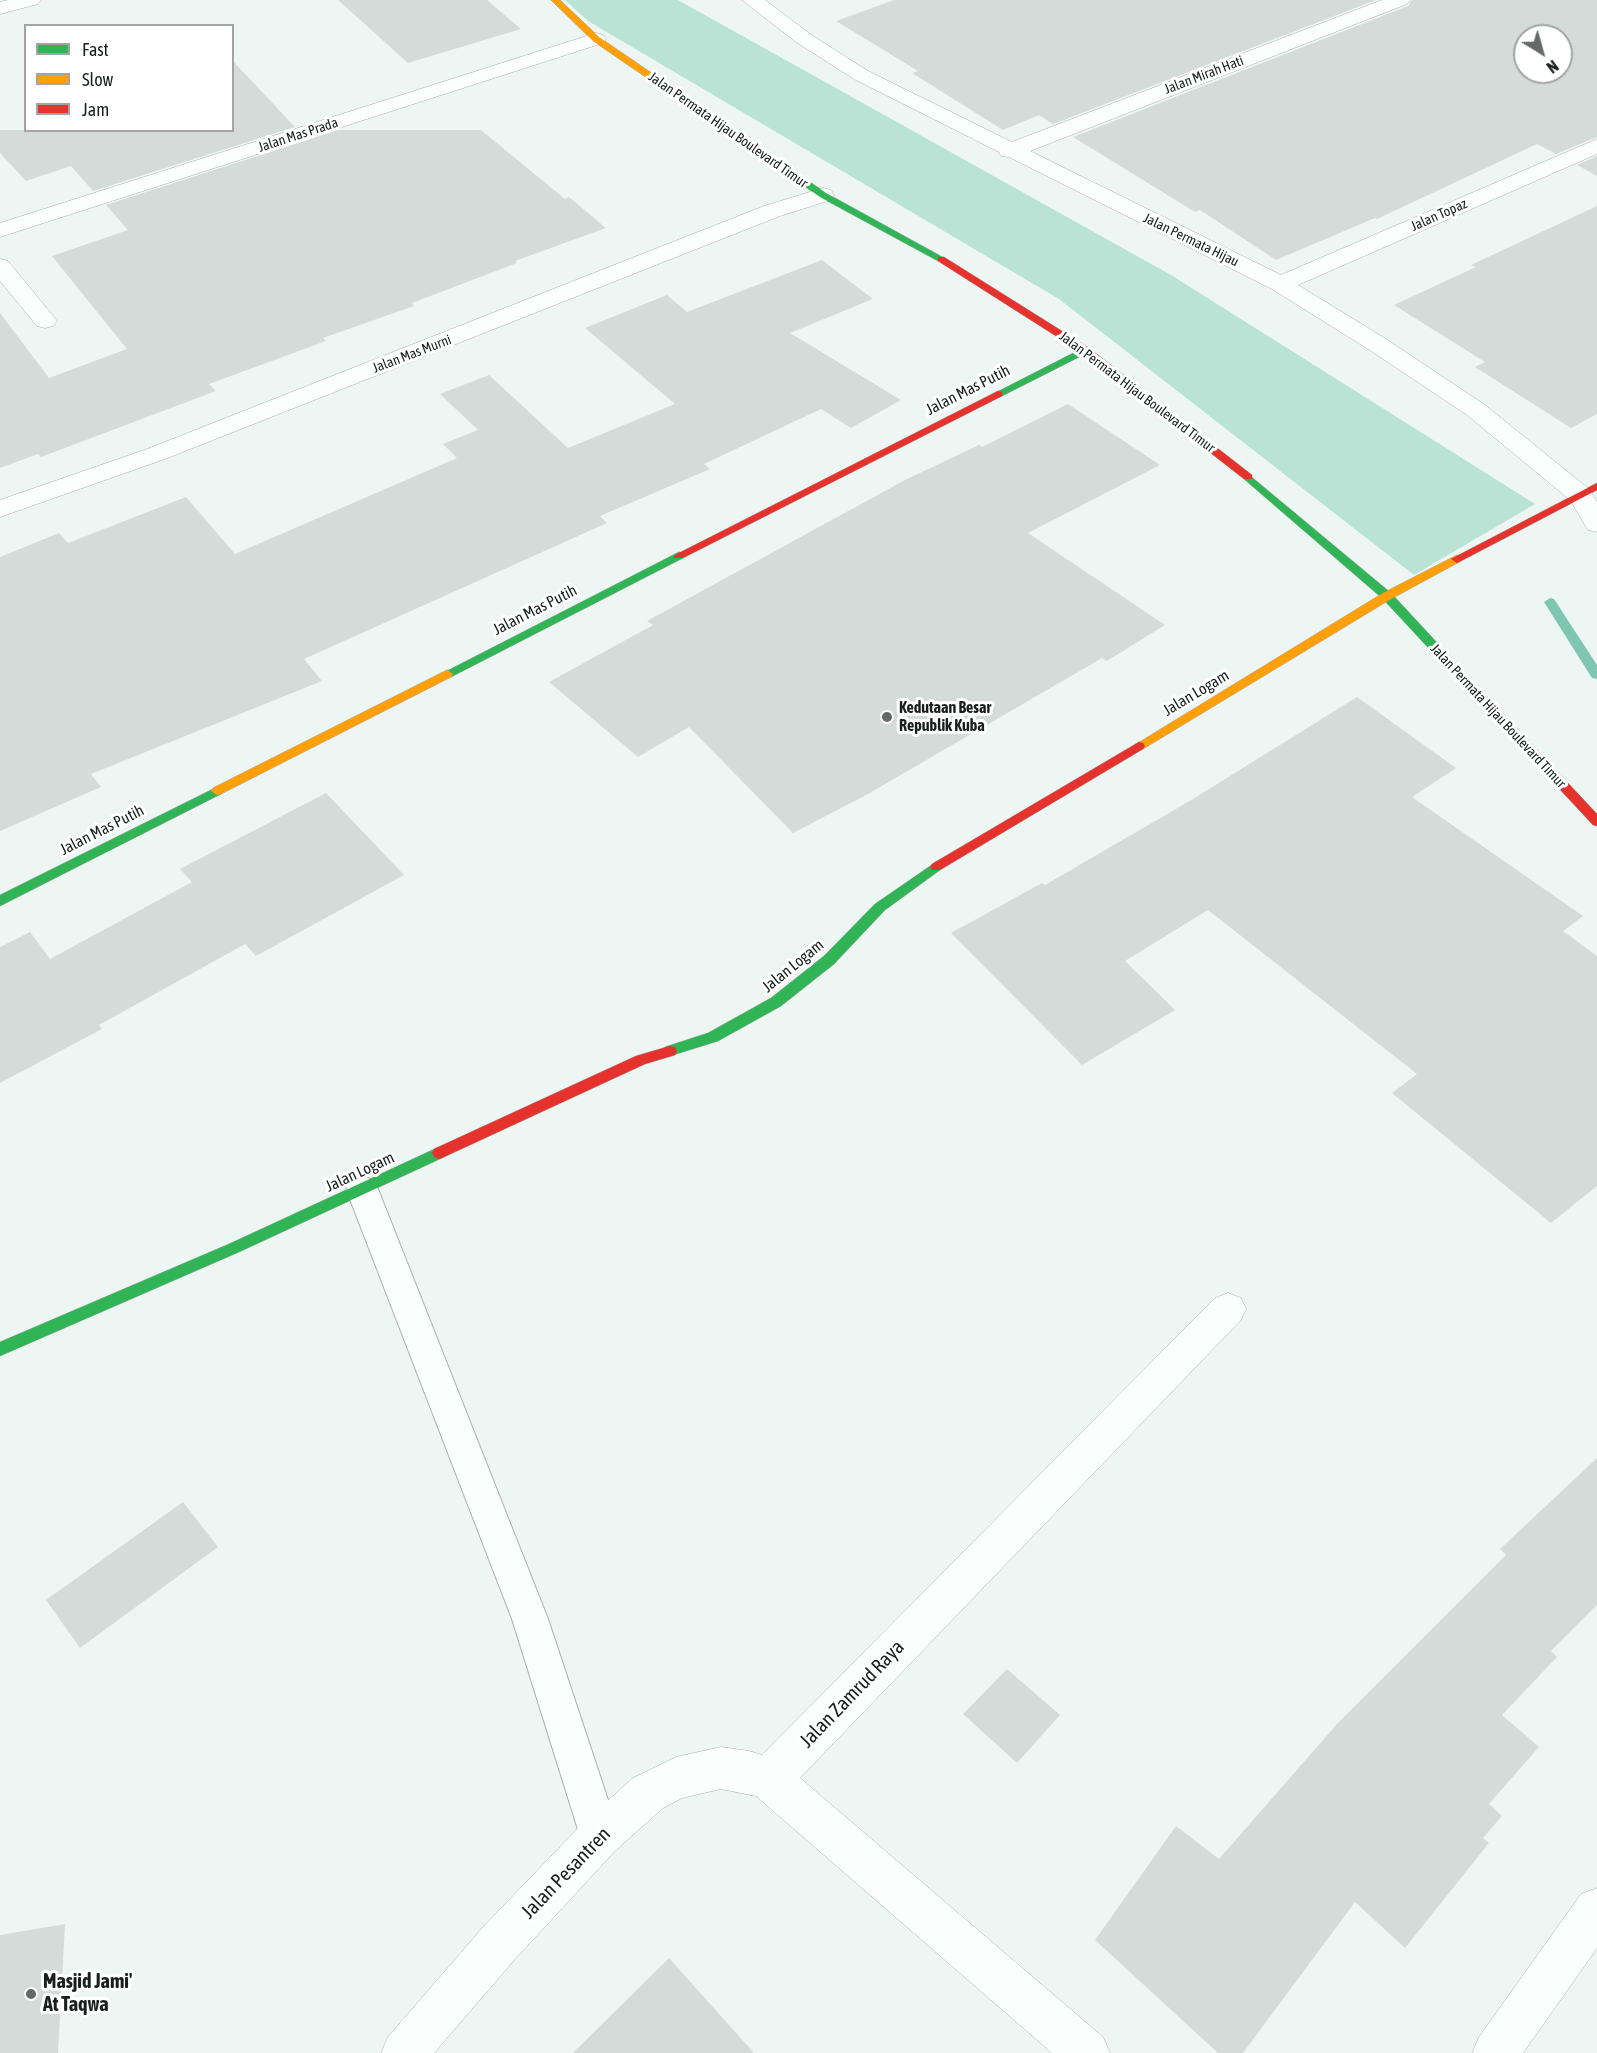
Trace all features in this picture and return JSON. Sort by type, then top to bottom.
[{"type":"street","points":[[0,8],[31,0]]},
{"type":"street","name":"Jalan Permata Hijau Boulevard Timur","points":[[555,0],[596,39],[823,195],[928,250],[1085,350],[1276,500],[1387,596],[1597,822]]},
{"type":"street","points":[[757,4],[784,0]]},
{"type":"street","name":"Jalan Mirah Hati","points":[[1009,150],[1400,0]]},
{"type":"street","name":"Jalan Permata Hijau","points":[[757,4],[861,75],[1280,284],[1377,344],[1476,410],[1588,490],[1597,524]]},
{"type":"street","name":"Jalan Mas Prada","points":[[0,230],[596,39]]},
{"type":"street","name":"Jalan Topaz","points":[[1280,284],[1597,146]]},
{"type":"street","name":"Jalan Mas Murni","points":[[0,509],[156,454],[772,211],[823,195]]},
{"type":"street","points":[[0,266],[45,321]]},
{"type":"street","name":"Jalan Mas Putih","points":[[0,901],[1085,350]]},
{"type":"street","name":"Jalan Logam","points":[[0,1349],[234,1248],[641,1060],[713,1037],[776,1002],[829,960],[880,907],[928,872],[1387,596],[1588,490]]},
{"type":"street","name":"Jalan Zamrud Raya","points":[[769,1779],[1228,1309]]},
{"type":"street","name":"Jalan Pesantren","points":[[404,2053],[500,1942],[600,1836],[648,1794],[676,1778],[721,1768],[749,1772],[769,1779]]},
{"type":"street","points":[[769,1779],[1087,2053]]},
{"type":"street","points":[[1495,2053],[1597,1910]]},
{"type":"lane","points":[[363,1188],[530,1619],[600,1836]]},
{"type":"green space","points":[[565,0],[678,0],[1171,275],[1535,504],[1414,575],[1059,299],[588,21]]},
{"type":"building","points":[[338,0],[487,0],[521,29],[408,63]]},
{"type":"building","points":[[894,0],[1376,0],[1053,124],[1039,115],[1003,130],[912,73],[918,71],[836,21]]},
{"type":"building","points":[[1412,0],[1597,0],[1597,137],[1556,154],[1537,144],[1377,219],[1276,260],[1200,210],[1195,212],[1073,137],[1408,6]]},
{"type":"building","points":[[234,62],[295,127],[93,191],[71,166],[26,181],[0,153],[0,130],[234,132]]},
{"type":"building","points":[[338,130],[481,130],[565,199],[569,197],[606,228],[515,261],[517,263],[412,303],[414,306],[323,338],[326,341],[209,384],[216,391],[41,457],[38,454],[0,468],[0,313],[49,378],[127,349],[52,256],[128,230],[106,205]]},
{"type":"building","points":[[1597,156],[1597,176],[1577,165]]},
{"type":"building","points":[[1597,206],[1597,414],[1571,428],[1475,367],[1485,362],[1394,305],[1476,267],[1471,265]]},
{"type":"building","points":[[822,260],[873,299],[790,333],[901,400],[851,428],[821,409],[704,464],[710,469],[600,516],[607,523],[304,659],[322,681],[91,774],[101,787],[0,831],[0,557],[59,533],[68,543],[186,497],[235,554],[457,458],[443,444],[478,430],[440,394],[489,375],[568,448],[675,404],[585,328],[667,295],[687,312]]},
{"type":"building","points":[[1068,404],[1160,465],[1028,533],[1165,625],[1107,661],[1102,658],[868,794],[793,833],[689,727],[638,757],[549,682],[653,625],[647,621],[905,480],[979,445],[982,447]]},
{"type":"building","points":[[1357,697],[1456,768],[1412,797],[1583,916],[1563,931],[1597,956],[1597,1186],[1551,1223],[1392,1093],[1417,1074],[1208,910],[1125,961],[1175,1010],[1082,1065],[951,933],[1042,883],[1045,885],[1193,799]]},
{"type":"building","points":[[326,793],[404,875],[256,956],[245,944],[99,1025],[102,1029],[0,1083],[0,947],[30,932],[50,959],[192,882],[180,869]]},
{"type":"building","points":[[1597,1458],[1597,1605],[1551,1651],[1557,1657],[1502,1715],[1539,1747],[1489,1804],[1502,1816],[1483,1838],[1489,1843],[1405,1948],[1355,1902],[1243,2053],[1218,2053],[1095,1940],[1176,1826],[1219,1859],[1337,1724],[1506,1555],[1500,1549]]},
{"type":"building","points":[[183,1502],[218,1547],[80,1648],[46,1600]]},
{"type":"building","points":[[1007,1669],[1060,1715],[1017,1763],[963,1714]]},
{"type":"building","name":"Masjid Jami' At Taqwa","points":[[65,1924],[58,2053],[0,2053],[0,1935]]},
{"type":"building","points":[[669,1958],[754,2053],[573,2053]]},
{"type":"waterway","points":[[1550,602],[1597,675]]},
{"type":"traffic: fast","points":[[742,139],[823,195],[941,259]]},
{"type":"traffic: fast","points":[[998,394],[1085,350]]},
{"type":"traffic: fast","points":[[1248,477],[1387,596],[1475,691]]},
{"type":"traffic: fast","points":[[447,674],[679,556]]},
{"type":"traffic: fast","points":[[0,901],[217,791]]},
{"type":"traffic: fast","points":[[670,1051],[713,1037],[776,1002],[829,960],[880,907],[936,867]]},
{"type":"traffic: fast","points":[[0,1349],[234,1248],[439,1153]]},
{"type":"traffic: slow","points":[[555,0],[596,39],[742,139]]},
{"type":"traffic: slow","points":[[1139,746],[1387,596],[1457,559]]},
{"type":"traffic: slow","points":[[217,791],[447,674]]},
{"type":"traffic: jam","points":[[941,259],[1085,350],[1248,477]]},
{"type":"traffic: jam","points":[[679,556],[998,394]]},
{"type":"traffic: jam","points":[[1457,559],[1597,486]]},
{"type":"traffic: jam","points":[[1475,691],[1597,822]]},
{"type":"traffic: jam","points":[[936,867],[1139,746]]},
{"type":"traffic: jam","points":[[439,1153],[641,1060],[670,1051]]},
{"type":"place","name":"Kedutaan Besar Republik Kuba","points":[[887,717]]},
{"type":"place","name":"Masjid Jami' At Taqwa","points":[[31,1994]]}]
